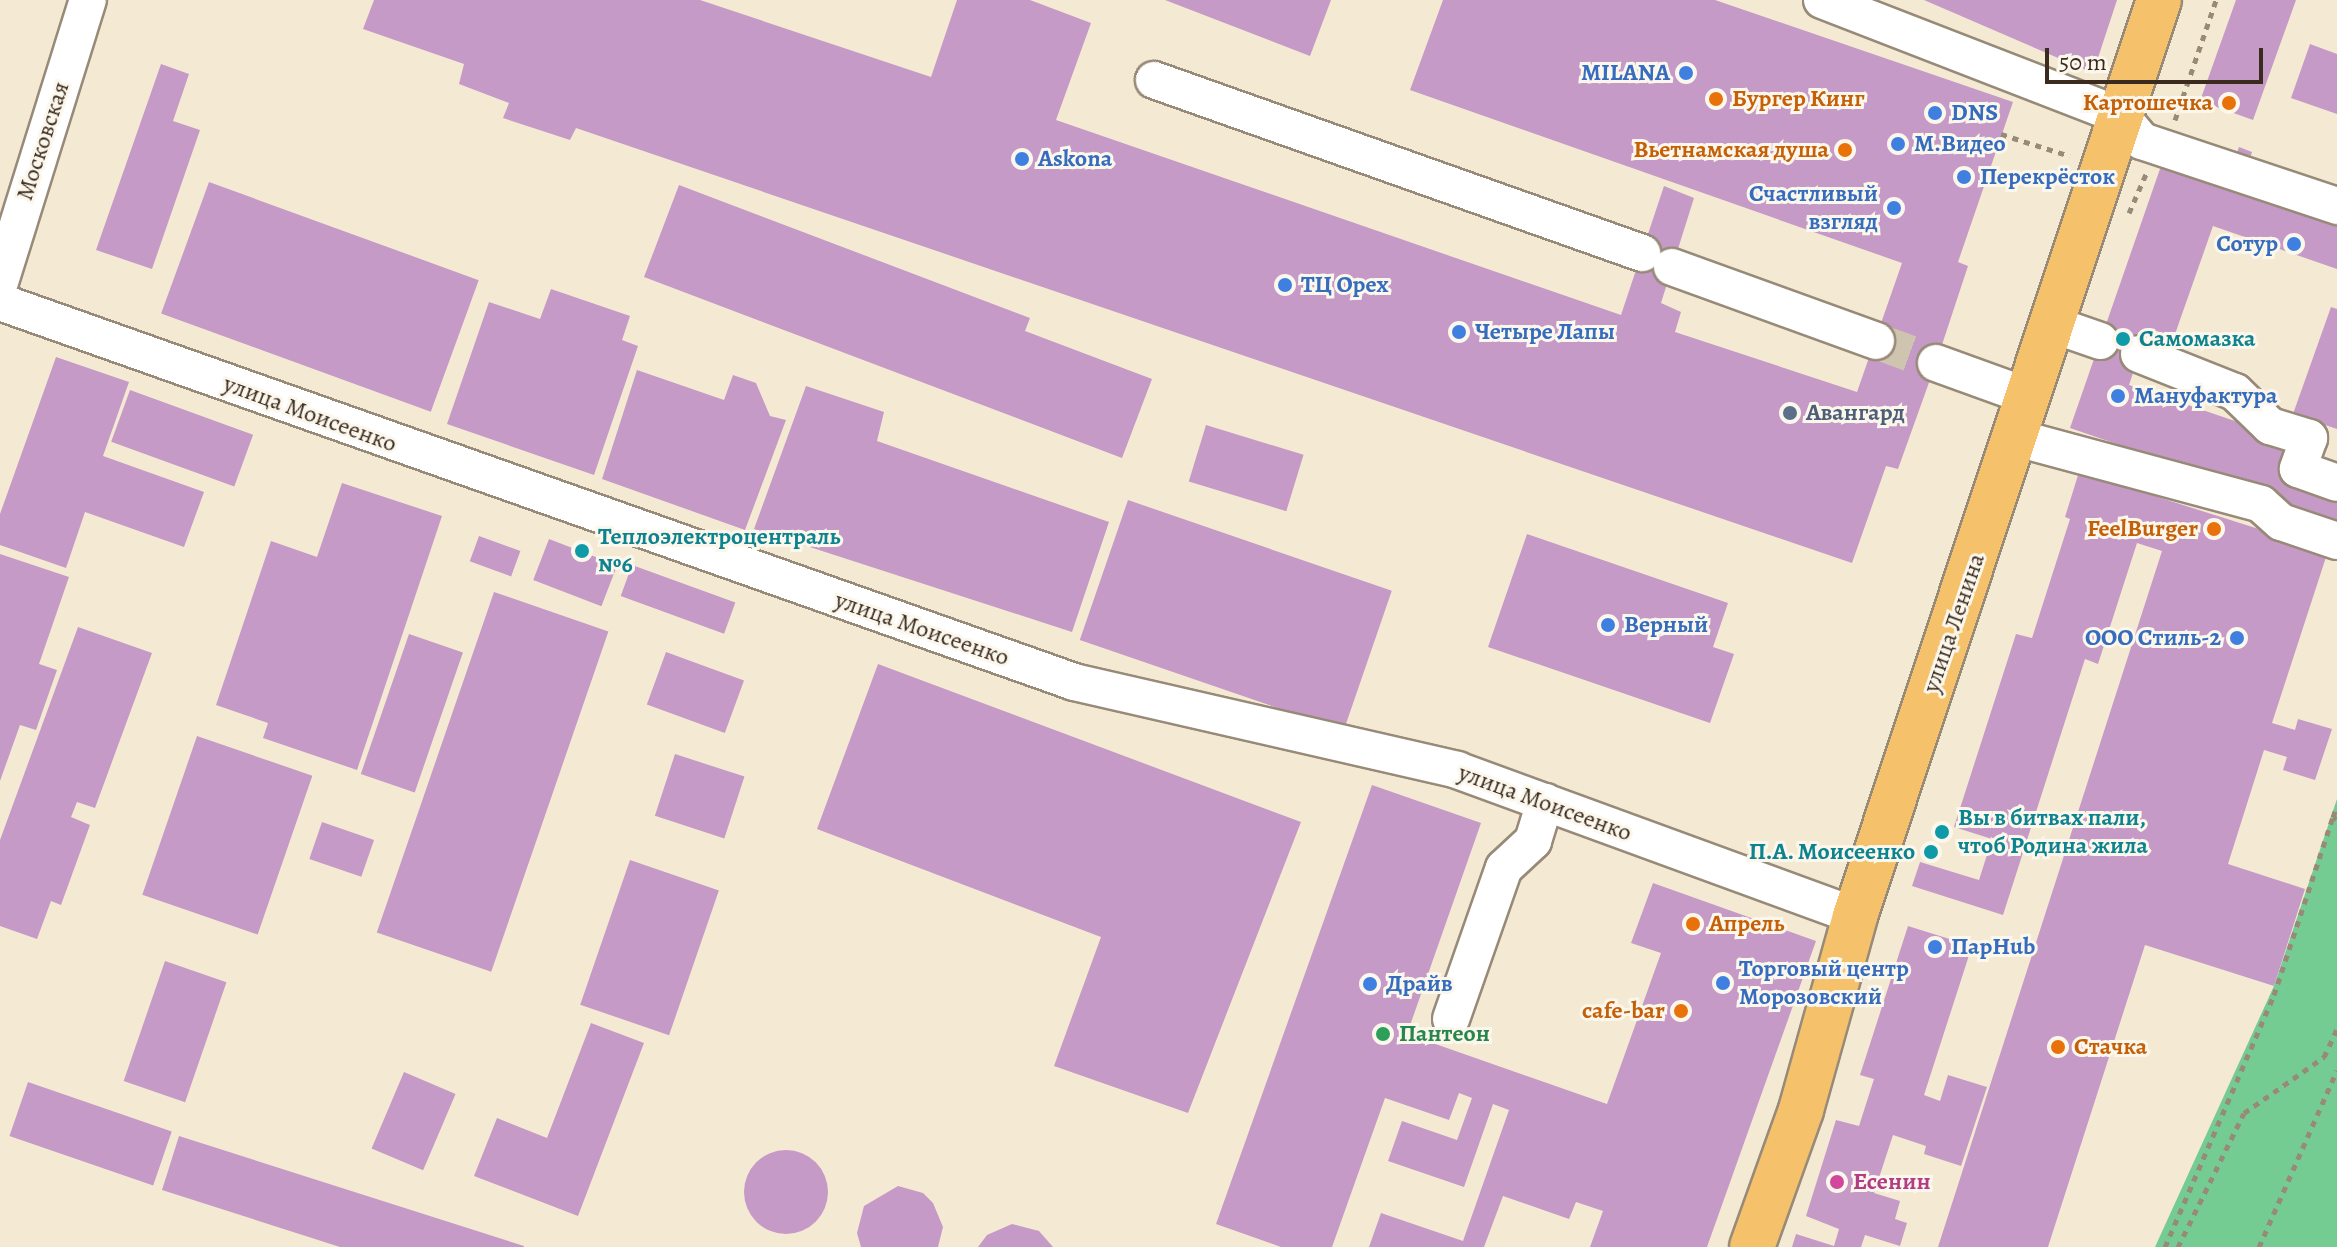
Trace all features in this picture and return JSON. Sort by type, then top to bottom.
[{"type":"main road","name":"улица Ленина","points":[[1752,1247],[1801,1110],[1855,916],[2017,438],[2159,0]]},
{"type":"street","name":"Московская","points":[[0,282],[88,0]]},
{"type":"street","points":[[1822,0],[2121,116],[2142,141],[2337,206]]},
{"type":"street","points":[[1154,80],[1876,341]]},
{"type":"street","name":"улица Моисеенко","points":[[0,302],[1074,682],[1457,770],[1855,916]]},
{"type":"street","points":[[2054,325],[2100,341]]},
{"type":"street","points":[[2139,354],[2235,392],[2270,426],[2309,438],[2298,469],[2337,483]]},
{"type":"street","points":[[1936,363],[2030,397]]},
{"type":"street","points":[[2017,438],[2261,504],[2281,522],[2337,541]]},
{"type":"street","points":[[1451,1019],[1504,868],[1533,841],[1545,802]]},
{"type":"path","points":[[2001,134],[2070,156]]},
{"type":"path","points":[[2165,1247],[2274,995],[2337,806]]},
{"type":"path","points":[[2178,1247],[2244,1113],[2324,1057],[2337,1029]]},
{"type":"path","points":[[2259,1247],[2337,1070]]},
{"type":"green space","points":[[2337,799],[2337,1247],[2155,1247],[2274,986]]},
{"type":"building","name":"ТЦ Орех","points":[[374,0],[700,0],[931,77],[957,0],[1030,0],[1091,23],[1056,120],[1621,315],[1664,186],[1694,198],[1661,303],[1681,312],[1675,332],[1857,392],[1902,263],[1410,90],[1443,0],[1715,0],[2013,102],[1958,262],[1968,266],[1936,363],[1898,469],[1886,466],[1852,563],[576,128],[570,140],[503,118],[509,103],[459,84],[464,64],[363,29]]},
{"type":"building","points":[[1165,0],[1331,0],[1310,56]]},
{"type":"building","points":[[1924,0],[2117,0],[2093,73]]},
{"type":"building","points":[[2236,0],[2296,0],[2253,120],[2200,101]]},
{"type":"building","points":[[2310,44],[2337,54],[2337,114],[2291,98]]},
{"type":"building","points":[[161,64],[189,74],[173,121],[200,130],[152,269],[96,250]]},
{"type":"building","name":"Самомазка","points":[[2239,147],[2252,152],[2249,161],[2305,182],[2295,211],[2337,226],[2337,269],[2213,226],[2174,337],[2148,328],[2129,385],[2294,441],[2337,490],[2337,528],[2272,504],[2274,498],[2070,428],[2161,166],[2224,188]]},
{"type":"building","points":[[209,182],[479,280],[431,412],[161,314]]},
{"type":"building","points":[[679,185],[1030,318],[1025,331],[1152,379],[1122,458],[644,277]]},
{"type":"building","points":[[551,289],[630,316],[622,340],[638,346],[594,475],[447,424],[489,302],[540,319]]},
{"type":"building","name":"Самомазка","points":[[2331,307],[2337,309],[2337,429],[2293,414]]},
{"type":"building","points":[[56,357],[129,382],[103,456],[204,492],[184,547],[85,512],[66,568],[0,545],[0,514]]},
{"type":"building","points":[[637,370],[724,400],[733,375],[756,383],[770,416],[786,420],[745,530],[602,479]]},
{"type":"building","points":[[806,386],[884,412],[877,441],[1109,522],[1072,632],[754,529]]},
{"type":"building","points":[[130,390],[253,435],[234,486],[111,442]]},
{"type":"building","points":[[1206,425],[1304,455],[1286,511],[1189,481]]},
{"type":"building","points":[[2079,472],[2328,551],[2272,723],[2295,730],[2298,719],[2332,729],[2315,780],[2283,770],[2287,757],[2264,750],[2228,864],[2305,889],[2274,986],[2145,945],[2048,1247],[1938,1247],[2162,551],[2137,543],[2098,664],[2085,659],[2003,915],[1912,886],[1920,862],[1979,880],[1992,839],[1954,827],[2016,634],[2032,638],[2070,519],[2065,517]]},
{"type":"building","points":[[342,483],[442,516],[357,770],[263,738],[268,723],[216,705],[271,541],[317,557]]},
{"type":"building","points":[[1128,500],[1392,591],[1344,731],[1080,640]]},
{"type":"building","name":"Верный","points":[[1527,534],[1728,603],[1713,647],[1734,654],[1710,723],[1488,647]]},
{"type":"building","points":[[479,536],[520,551],[511,576],[470,561]]},
{"type":"building","points":[[549,539],[617,565],[601,606],[533,580]]},
{"type":"building","points":[[0,554],[69,577],[39,664],[57,670],[36,730],[20,725],[0,781]]},
{"type":"building","points":[[632,565],[735,603],[724,634],[621,596]]},
{"type":"building","points":[[494,592],[608,631],[491,972],[377,932]]},
{"type":"building","points":[[78,627],[152,653],[95,808],[77,802],[71,817],[90,825],[61,905],[51,901],[37,939],[0,926],[0,840]]},
{"type":"building","points":[[409,634],[463,653],[415,792],[361,774]]},
{"type":"building","points":[[666,652],[744,680],[725,733],[647,705]]},
{"type":"building","points":[[878,664],[1301,822],[1188,1113],[1054,1066],[1101,937],[817,829]]},
{"type":"building","points":[[197,736],[312,776],[258,935],[142,895]]},
{"type":"building","points":[[675,754],[744,777],[724,838],[655,816]]},
{"type":"building","points":[[1372,785],[1481,823],[1407,1034],[1607,1104],[1661,953],[1631,943],[1653,883],[1816,941],[1707,1247],[1590,1247],[1603,1211],[1576,1202],[1569,1219],[1503,1196],[1484,1247],[1369,1247],[1381,1213],[1463,1241],[1509,1110],[1493,1104],[1464,1187],[1388,1161],[1402,1121],[1457,1140],[1472,1098],[1459,1093],[1449,1120],[1385,1098],[1332,1247],[1281,1247],[1216,1224]]},
{"type":"building","points":[[322,822],[374,840],[361,877],[309,859]]},
{"type":"building","points":[[630,860],[719,891],[669,1035],[580,1005]]},
{"type":"building","points":[[1908,926],[1972,946],[1924,1095],[1940,1101],[1948,1075],[1987,1087],[1961,1166],[1924,1154],[1926,1146],[1893,1135],[1874,1193],[1900,1201],[1895,1219],[1907,1223],[1900,1246],[1865,1235],[1861,1247],[1792,1247],[1796,1234],[1834,1246],[1839,1229],[1806,1216],[1836,1120],[1859,1126],[1874,1079],[1860,1075]]},
{"type":"building","points":[[165,961],[226,982],[185,1102],[124,1081]]},
{"type":"building","points":[[591,1023],[644,1043],[578,1216],[474,1176],[497,1118],[547,1138]]},
{"type":"building","points":[[404,1072],[456,1094],[423,1170],[372,1148]]},
{"type":"building","points":[[28,1082],[172,1131],[153,1185],[9,1136]]},
{"type":"building","points":[[179,1136],[524,1247],[340,1247],[162,1190]]},
{"type":"building","points":[[778,1150],[794,1150],[810,1157],[821,1168],[828,1192],[825,1208],[816,1222],[794,1234],[778,1234],[762,1227],[751,1216],[744,1200],[744,1184],[751,1168],[762,1157]]},
{"type":"building","points":[[898,1186],[923,1193],[933,1203],[943,1227],[938,1247],[861,1247],[857,1233],[864,1206]]},
{"type":"building","points":[[1012,1224],[1039,1231],[1053,1247],[978,1247],[987,1235]]},
{"type":"tunnel","points":[[1876,341],[1936,363]]},
{"type":"place","name":"MILANA","points":[[1686,73]]},
{"type":"place","name":"Бургер Кинг","points":[[1716,99]]},
{"type":"place","name":"Картошечка","points":[[2229,103]]},
{"type":"place","name":"DNS","points":[[1935,113]]},
{"type":"place","name":"М.Видео","points":[[1898,144]]},
{"type":"place","name":"Вьетнамская душа","points":[[1845,150]]},
{"type":"place","name":"Askona","points":[[1022,159]]},
{"type":"place","name":"Перекрёсток","points":[[1964,177]]},
{"type":"place","name":"Счастливый взгляд","points":[[1894,208]]},
{"type":"place","name":"Сотур","points":[[2294,244]]},
{"type":"place","name":"ТЦ Орех","points":[[1285,285]]},
{"type":"place","name":"Четыре Лапы","points":[[1459,332]]},
{"type":"place","name":"Самомазка","points":[[2123,339]]},
{"type":"place","name":"Мануфактура","points":[[2118,396]]},
{"type":"place","name":"Авангард","points":[[1790,413]]},
{"type":"place","name":"FeelBurger","points":[[2214,529]]},
{"type":"place","name":"Теплоэлектроцентраль №6","points":[[582,551]]},
{"type":"place","name":"Верный","points":[[1608,625]]},
{"type":"place","name":"ООО Стиль-2","points":[[2237,638]]},
{"type":"place","name":"Вы в битвах пали, чтоб Родина жила","points":[[1942,832]]},
{"type":"place","name":"П.А. Моисеенко","points":[[1931,852]]},
{"type":"place","name":"Апрель","points":[[1693,924]]},
{"type":"place","name":"ПарHub","points":[[1935,947]]},
{"type":"place","name":"Торговый центр Морозовский","points":[[1723,983]]},
{"type":"place","name":"Драйв","points":[[1370,984]]},
{"type":"place","name":"cafe-bar","points":[[1681,1011]]},
{"type":"place","name":"Пантеон","points":[[1383,1034]]},
{"type":"place","name":"Стачка","points":[[2058,1047]]},
{"type":"place","name":"Есенин","points":[[1837,1182]]}]
